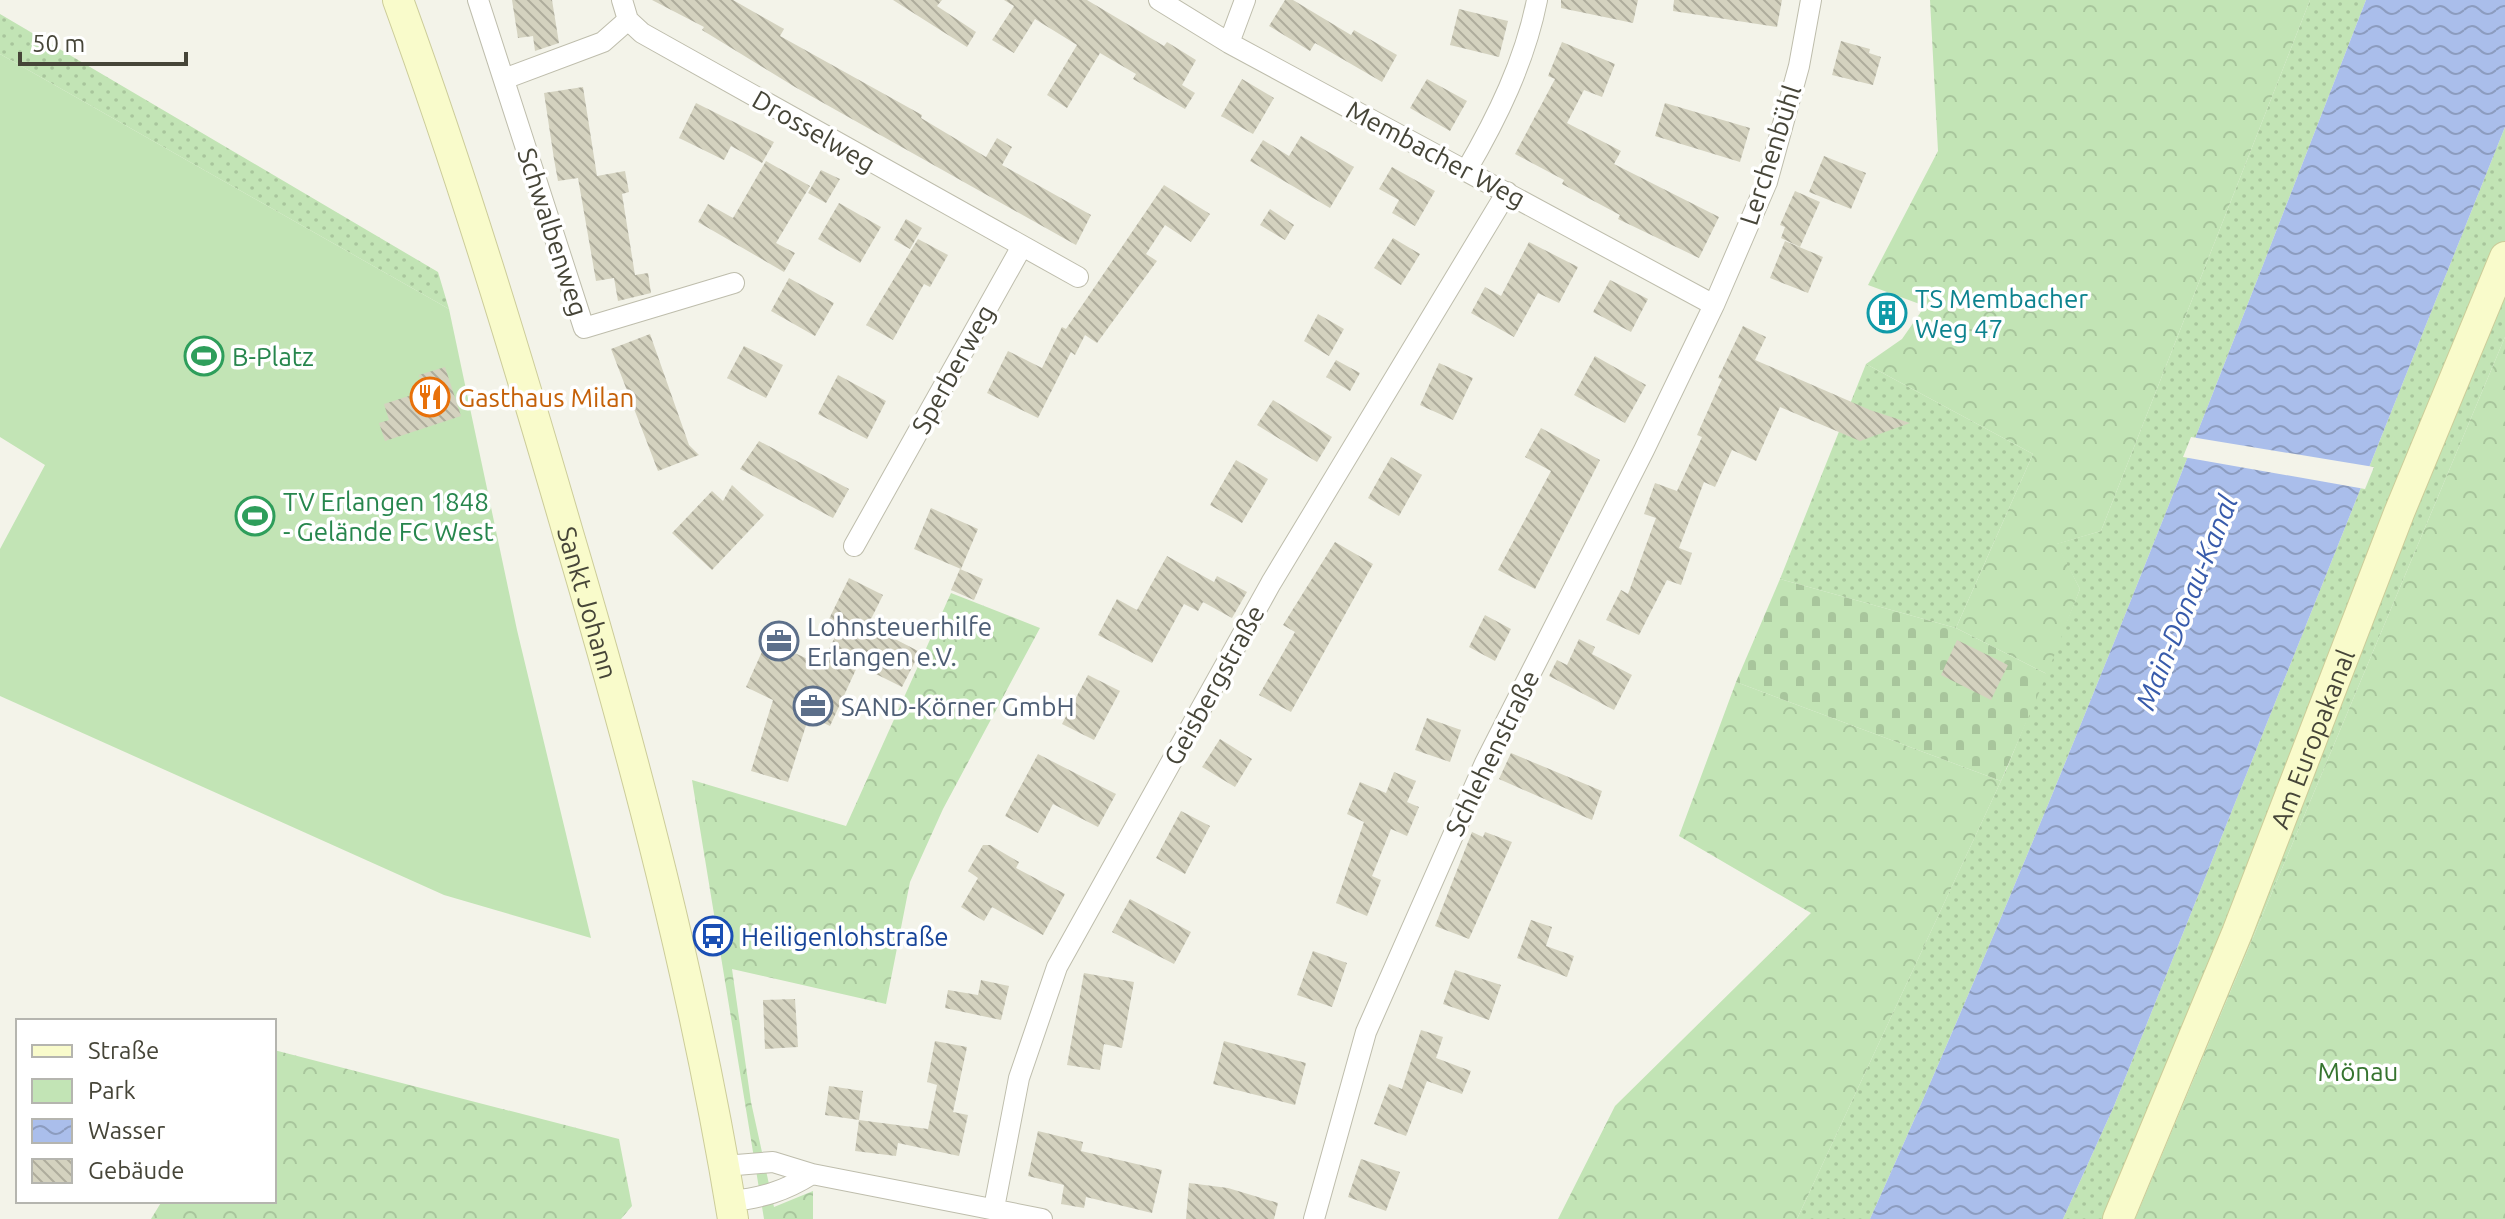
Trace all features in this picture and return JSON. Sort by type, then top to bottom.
[{"type":"main road","name":"Sankt Johann","points":[[398,0],[471,208],[611,677],[677,930],[732,1210]]},
{"type":"main road","name":"Am Europakanal","points":[[2118,1219],[2237,933],[2399,513],[2505,257]]},
{"type":"street","name":"Schwalbenweg","points":[[478,0],[584,328],[734,283]]},
{"type":"street","name":"Membacher Weg","points":[[1159,0],[1229,43],[1714,305]]},
{"type":"street","points":[[1229,43],[1245,0]]},
{"type":"street","points":[[1466,171],[1491,128],[1515,74],[1537,0]]},
{"type":"street","name":"Lerchenbühl","points":[[1714,305],[1767,182],[1799,66],[1811,0]]},
{"type":"street","points":[[504,79],[603,42],[625,10]]},
{"type":"street","name":"Drosselweg","points":[[625,10],[642,33],[1021,248]]},
{"type":"street","name":"Geisbergstraße","points":[[994,1208],[1019,1078],[1057,967],[1271,583],[1507,192]]},
{"type":"street","points":[[1021,248],[1078,277]]},
{"type":"street","name":"Sperberweg","points":[[854,546],[1021,248]]},
{"type":"street","name":"Schlehenstraße","points":[[1314,1219],[1366,1032],[1378,1004],[1485,763],[1714,305]]},
{"type":"street","points":[[724,1166],[773,1162],[812,1174],[1042,1219]]},
{"type":"street","points":[[732,1210],[778,1193],[812,1174]]},
{"type":"green space","points":[[1930,0],[2310,0],[2101,531],[2057,544],[2080,589],[2047,674],[1956,628],[2033,454],[1866,364],[1902,339],[1925,306],[1868,285],[1938,151]]},
{"type":"green space","points":[[2310,0],[2366,0],[2126,613],[2001,917],[1870,1219],[1797,1219],[2007,768],[2080,589],[2056,544],[2101,531]]},
{"type":"green space","points":[[0,14],[438,272],[449,309],[0,54]]},
{"type":"green space","name":"TV Erlangen 1848 - Gelände FC West","points":[[0,54],[449,309],[517,630],[591,938],[444,895],[0,696],[0,549],[45,465],[0,437]]},
{"type":"green space","points":[[2505,127],[2505,337],[2135,1219],[2063,1219],[2114,1106]]},
{"type":"green space","name":"Mönau","points":[[2505,337],[2505,1219],[2135,1219]]},
{"type":"green space","points":[[1866,364],[2033,454],[1956,628],[1780,579]]},
{"type":"green space","points":[[1780,579],[1956,628],[2047,674],[2001,781],[1736,682]]},
{"type":"green space","points":[[951,593],[1040,628],[943,809],[910,882],[886,1004],[732,969],[751,1102],[774,1207],[813,1191],[813,1219],[764,1219],[692,780],[846,826]]},
{"type":"green space","points":[[1736,682],[2001,781],[1797,1219],[1558,1219],[1615,1106],[1811,913],[1679,836]]},
{"type":"green space","points":[[276,1051],[619,1139],[632,1206],[621,1219],[151,1219],[161,1203],[276,1203]]},
{"type":"water","name":"Main-Donau-Kanal","points":[[2366,0],[2505,0],[2505,127],[2114,1106],[2063,1219],[1870,1219],[2064,765],[2187,460]]},
{"type":"pier","points":[[2191,437],[2374,467],[2365,489],[2183,457]]},
{"type":"building","points":[[512,0],[552,0],[559,43],[535,51],[533,36],[518,38]]},
{"type":"building","points":[[652,0],[733,0],[784,29],[780,36],[922,115],[921,118],[986,157],[997,138],[1012,147],[1002,165],[1091,215],[1076,245],[795,87],[702,30],[704,27]]},
{"type":"building","points":[[893,0],[942,0],[937,6],[976,32],[967,47]]},
{"type":"building","points":[[1004,0],[1087,0],[1164,46],[1167,42],[1196,60],[1182,85],[1195,93],[1185,109],[1133,79],[1136,74],[1100,53],[1067,108],[1047,95],[1077,45],[1035,19],[1014,53],[992,40],[1014,6]]},
{"type":"building","points":[[1285,0],[1293,0],[1351,35],[1354,30],[1397,55],[1382,82],[1315,43],[1310,51],[1269,26]]},
{"type":"building","points":[[1561,0],[1638,0],[1633,23],[1561,8]]},
{"type":"building","points":[[1674,0],[1782,0],[1777,27],[1673,11]]},
{"type":"building","points":[[1459,9],[1508,21],[1499,57],[1450,45]]},
{"type":"building","points":[[1841,41],[1870,49],[1869,53],[1881,57],[1873,85],[1832,75]]},
{"type":"building","points":[[1562,42],[1615,64],[1602,97],[1584,90],[1567,123],[1621,151],[1614,164],[1719,217],[1699,258],[1618,219],[1620,215],[1515,154],[1555,79],[1548,76]]},
{"type":"building","points":[[1242,79],[1274,98],[1253,134],[1221,116]]},
{"type":"building","points":[[1427,79],[1467,101],[1450,131],[1410,108]]},
{"type":"building","points":[[583,87],[597,176],[625,171],[629,192],[622,194],[635,275],[648,273],[651,293],[618,301],[614,278],[596,281],[578,178],[558,181],[544,93]]},
{"type":"building","points":[[696,103],[774,142],[762,163],[731,146],[724,160],[679,138]]},
{"type":"building","points":[[1665,103],[1750,128],[1740,162],[1655,136]]},
{"type":"building","points":[[1301,136],[1354,167],[1330,208],[1250,161],[1263,140],[1289,156]]},
{"type":"building","points":[[1824,156],[1866,173],[1851,209],[1809,192]]},
{"type":"building","points":[[766,161],[810,186],[776,243],[795,253],[784,272],[698,222],[708,204],[733,218]]},
{"type":"building","points":[[1392,167],[1435,191],[1415,226],[1392,213],[1399,200],[1379,189]]},
{"type":"building","points":[[821,170],[840,179],[826,203],[808,193]]},
{"type":"building","points":[[1164,185],[1210,214],[1191,242],[1165,225],[1146,254],[1157,261],[1097,343],[1085,335],[1075,355],[1071,352],[1038,418],[987,393],[1008,351],[1042,368],[1062,327],[1066,329]]},
{"type":"building","points":[[1795,191],[1820,202],[1800,247],[1781,238],[1785,227],[1780,225]]},
{"type":"building","points":[[839,203],[881,227],[860,263],[818,239]]},
{"type":"building","points":[[1270,209],[1294,225],[1285,240],[1260,225]]},
{"type":"building","points":[[906,219],[922,228],[910,249],[894,240]]},
{"type":"building","points":[[1393,238],[1420,254],[1401,285],[1374,268]]},
{"type":"building","points":[[918,239],[948,255],[930,287],[924,284],[893,340],[866,325]]},
{"type":"building","points":[[1785,241],[1823,257],[1808,293],[1770,278]]},
{"type":"building","points":[[1529,242],[1578,267],[1559,303],[1538,293],[1514,337],[1471,313],[1485,287],[1501,296]]},
{"type":"building","points":[[789,278],[834,303],[815,336],[771,311]]},
{"type":"building","points":[[1610,280],[1648,299],[1631,332],[1593,312]]},
{"type":"building","name":"TS Membacher Weg 47","points":[[1881,300],[1901,309],[1893,327],[1873,317]]},
{"type":"building","points":[[1318,314],[1344,329],[1329,356],[1304,341]]},
{"type":"building","points":[[1743,326],[1766,337],[1755,360],[1870,410],[1910,423],[1860,441],[1780,407],[1756,461],[1732,450],[1715,487],[1704,482],[1679,548],[1692,553],[1681,585],[1667,580],[1639,635],[1606,620],[1621,590],[1628,594],[1656,518],[1644,514],[1655,483],[1677,491],[1702,437],[1697,435],[1722,379],[1718,378]]},
{"type":"building","points":[[650,334],[689,445],[699,455],[658,471],[611,349]]},
{"type":"building","points":[[744,346],[783,365],[766,398],[727,378]]},
{"type":"building","points":[[1595,356],[1646,385],[1625,423],[1574,395]]},
{"type":"building","points":[[1336,360],[1360,373],[1350,391],[1326,377]]},
{"type":"building","points":[[1439,363],[1473,378],[1453,420],[1420,405]]},
{"type":"building","name":"Gasthaus Milan","points":[[445,367],[461,416],[385,441],[379,423],[389,420],[384,404],[424,391],[419,375]]},
{"type":"building","points":[[838,375],[886,401],[867,439],[818,414]]},
{"type":"building","points":[[1273,400],[1332,437],[1317,462],[1257,425]]},
{"type":"building","points":[[1541,428],[1600,460],[1535,589],[1498,570],[1551,471],[1525,457]]},
{"type":"building","points":[[759,441],[849,489],[833,518],[740,469]]},
{"type":"building","points":[[1391,457],[1422,475],[1399,516],[1368,498]]},
{"type":"building","points":[[1236,460],[1268,479],[1242,523],[1210,505]]},
{"type":"building","points":[[732,485],[764,515],[712,570],[672,533],[712,491],[723,501]]},
{"type":"building","points":[[931,508],[978,529],[961,569],[914,549]]},
{"type":"building","points":[[1335,542],[1373,564],[1291,712],[1259,695],[1295,632],[1283,625]]},
{"type":"building","points":[[1167,556],[1214,582],[1217,576],[1247,592],[1232,618],[1203,602],[1198,611],[1184,604],[1152,663],[1098,635],[1117,599],[1137,610]]},
{"type":"building","points":[[960,569],[983,579],[974,600],[951,590]]},
{"type":"building","points":[[849,578],[883,595],[868,625],[920,652],[902,687],[858,665],[830,726],[809,716],[788,782],[751,771],[773,700],[746,687],[775,623],[796,632],[788,650],[821,665],[841,625],[829,619]]},
{"type":"building","points":[[1485,615],[1511,629],[1495,661],[1469,647]]},
{"type":"building","points":[[1579,639],[1595,647],[1592,654],[1632,675],[1614,710],[1549,676],[1557,660],[1567,665]]},
{"type":"building","points":[[1957,640],[2008,665],[1991,700],[1941,675]]},
{"type":"building","points":[[1088,675],[1120,691],[1094,740],[1062,724]]},
{"type":"building","points":[[1427,718],[1461,730],[1450,762],[1415,750]]},
{"type":"building","points":[[1220,739],[1252,759],[1235,787],[1202,767]]},
{"type":"building","points":[[1511,753],[1602,791],[1592,820],[1499,779]]},
{"type":"building","points":[[1038,754],[1116,794],[1098,827],[1053,804],[1038,833],[1005,816]]},
{"type":"building","points":[[1394,772],[1416,781],[1407,802],[1419,807],[1407,836],[1391,829],[1372,876],[1381,880],[1367,916],[1336,903],[1364,822],[1347,814],[1360,782],[1386,793]]},
{"type":"building","points":[[1181,811],[1210,826],[1185,874],[1156,858]]},
{"type":"building","points":[[1472,832],[1483,837],[1485,832],[1512,842],[1469,939],[1435,926]]},
{"type":"building","points":[[983,845],[990,845],[1019,862],[1016,868],[1065,894],[1043,935],[992,907],[984,921],[961,907],[978,878],[968,871]]},
{"type":"building","points":[[1130,899],[1191,932],[1174,964],[1112,932]]},
{"type":"building","points":[[1531,920],[1552,927],[1546,946],[1574,956],[1567,977],[1517,958]]},
{"type":"building","points":[[1313,951],[1347,963],[1332,1007],[1297,995]]},
{"type":"building","points":[[1455,970],[1501,985],[1489,1020],[1443,1004]]},
{"type":"building","points":[[1084,973],[1134,982],[1122,1048],[1104,1044],[1100,1070],[1067,1065]]},
{"type":"building","points":[[981,980],[1009,986],[1001,1020],[945,1008],[948,990],[978,995]]},
{"type":"building","points":[[795,999],[798,1047],[765,1049],[763,1000]]},
{"type":"building","points":[[1421,1030],[1443,1037],[1436,1058],[1471,1071],[1462,1094],[1427,1081],[1406,1136],[1374,1124],[1389,1084],[1402,1089]]},
{"type":"building","points":[[935,1041],[967,1047],[953,1112],[968,1115],[959,1156],[898,1143],[896,1156],[855,1151],[859,1120],[928,1129],[937,1085],[927,1082]]},
{"type":"building","points":[[1224,1041],[1306,1063],[1295,1105],[1213,1084]]},
{"type":"building","points":[[829,1086],[863,1091],[859,1120],[825,1115]]},
{"type":"building","points":[[1038,1131],[1083,1142],[1081,1151],[1162,1170],[1152,1213],[1086,1197],[1084,1208],[1061,1204],[1064,1185],[1028,1176]]},
{"type":"building","points":[[1361,1159],[1400,1172],[1386,1211],[1348,1197]]},
{"type":"building","points":[[1189,1183],[1228,1188],[1278,1203],[1274,1219],[1186,1219]]},
{"type":"place","name":"TS Membacher Weg 47","points":[[1887,313]]},
{"type":"place","name":"B-Platz","points":[[204,356]]},
{"type":"place","name":"Gasthaus Milan","points":[[430,397]]},
{"type":"place","name":"TV Erlangen 1848 - Gelände FC West","points":[[255,516]]},
{"type":"place","name":"Lohnsteuerhilfe Erlangen e.V.","points":[[779,641]]},
{"type":"place","name":"SAND-Körner GmbH","points":[[813,706]]},
{"type":"place","name":"Heiligenlohstraße","points":[[713,936]]}]
